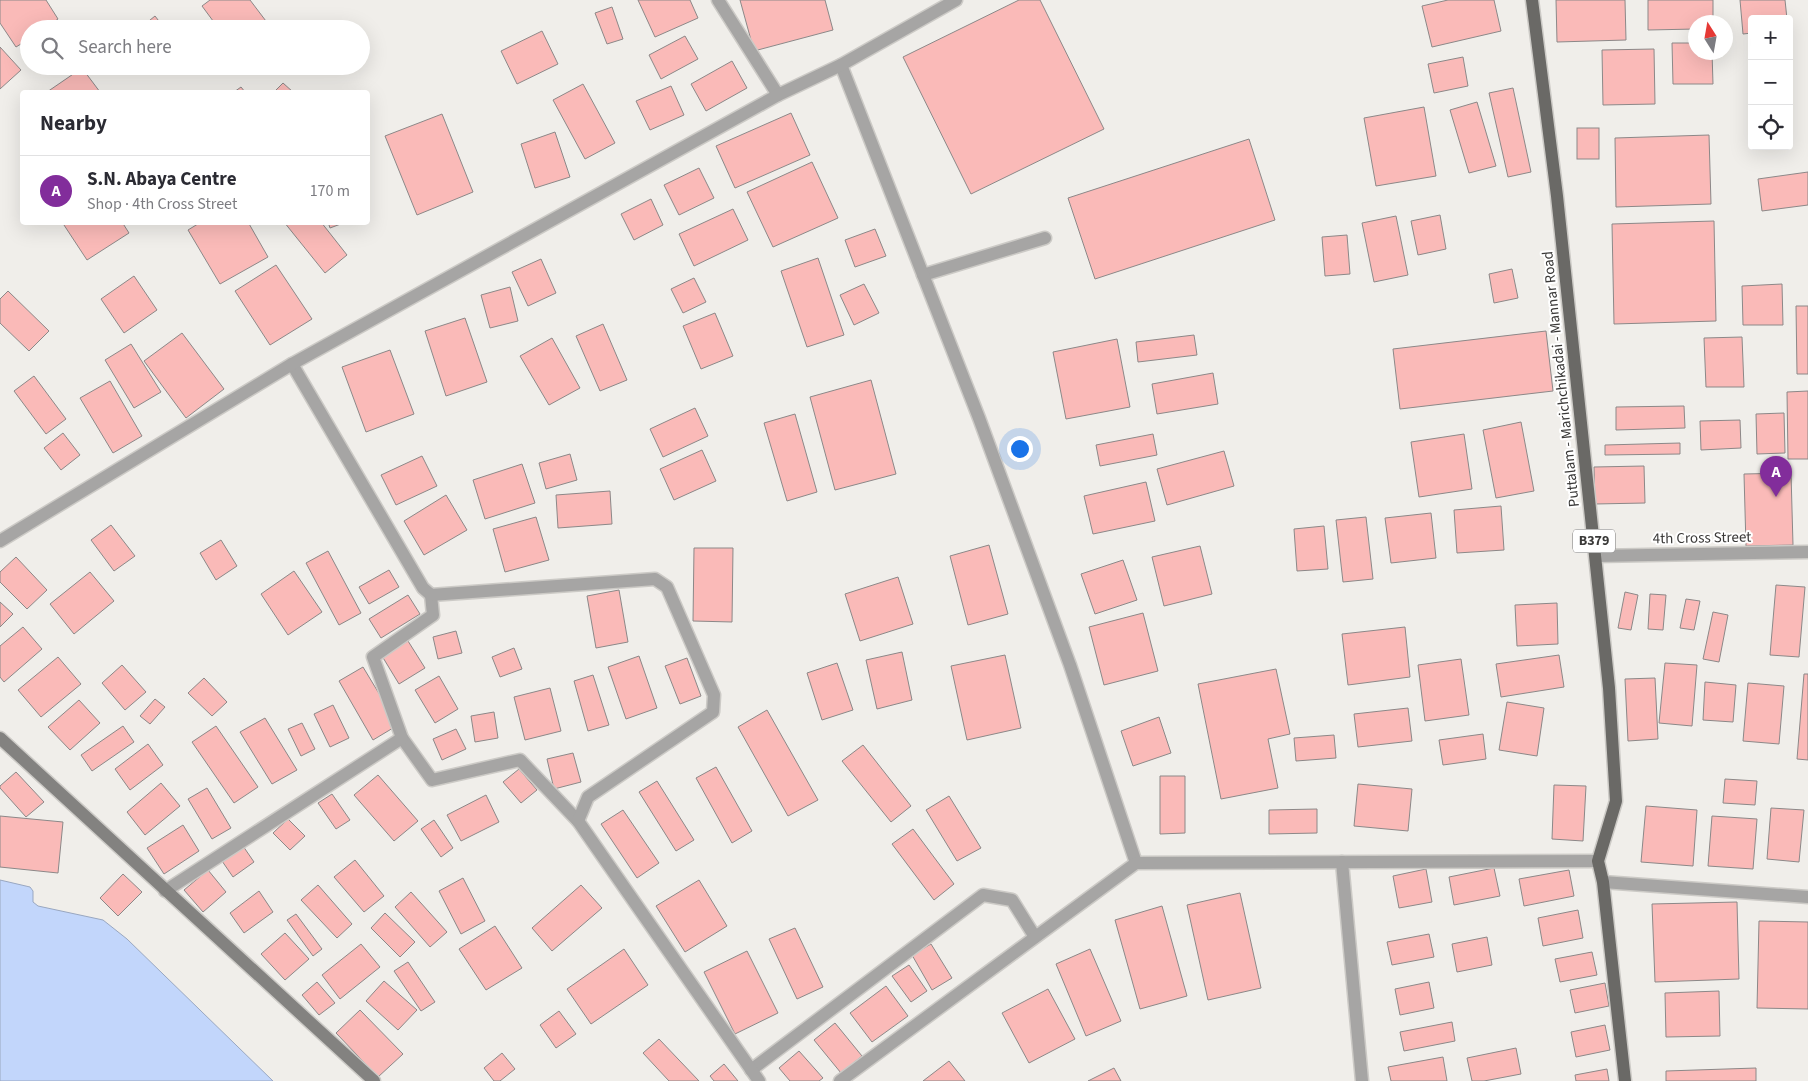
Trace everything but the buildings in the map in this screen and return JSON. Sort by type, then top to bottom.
[{"type":"main road","name":"Puttalam - Marichchikadai - Mannar Road","points":[[1532,0],[1557,196],[1596,556],[1608,688],[1616,801],[1598,861]]},
{"type":"main road","points":[[1598,861],[1603,882],[1625,1081]]},
{"type":"street","points":[[718,0],[778,95]]},
{"type":"street","points":[[0,541],[292,364],[778,95],[841,64],[956,0]]},
{"type":"street","points":[[841,64],[980,418],[1070,665],[1136,863]]},
{"type":"street","points":[[923,275],[1045,238]]},
{"type":"street","points":[[292,364],[423,588],[430,595],[433,615],[373,657],[402,738],[432,780],[520,760],[578,821],[755,1076],[983,895],[1012,900],[1035,937]]},
{"type":"street","name":"4th Cross Street","points":[[1596,556],[1808,552]]},
{"type":"street","points":[[430,595],[655,579],[667,587],[714,695],[712,712],[588,797],[578,821]]},
{"type":"street","points":[[0,738],[374,1081]]},
{"type":"street","points":[[165,891],[402,738]]},
{"type":"street","points":[[840,1081],[1136,863],[1598,861]]},
{"type":"street","points":[[1342,862],[1362,1081]]},
{"type":"street","points":[[1603,882],[1808,897]]},
{"type":"water","points":[[0,880],[30,887],[33,891],[33,902],[38,906],[103,920],[127,939],[273,1081],[0,1081]]},
{"type":"place","name":"S.N. Abaya Centre","points":[[1776,497]]}]
